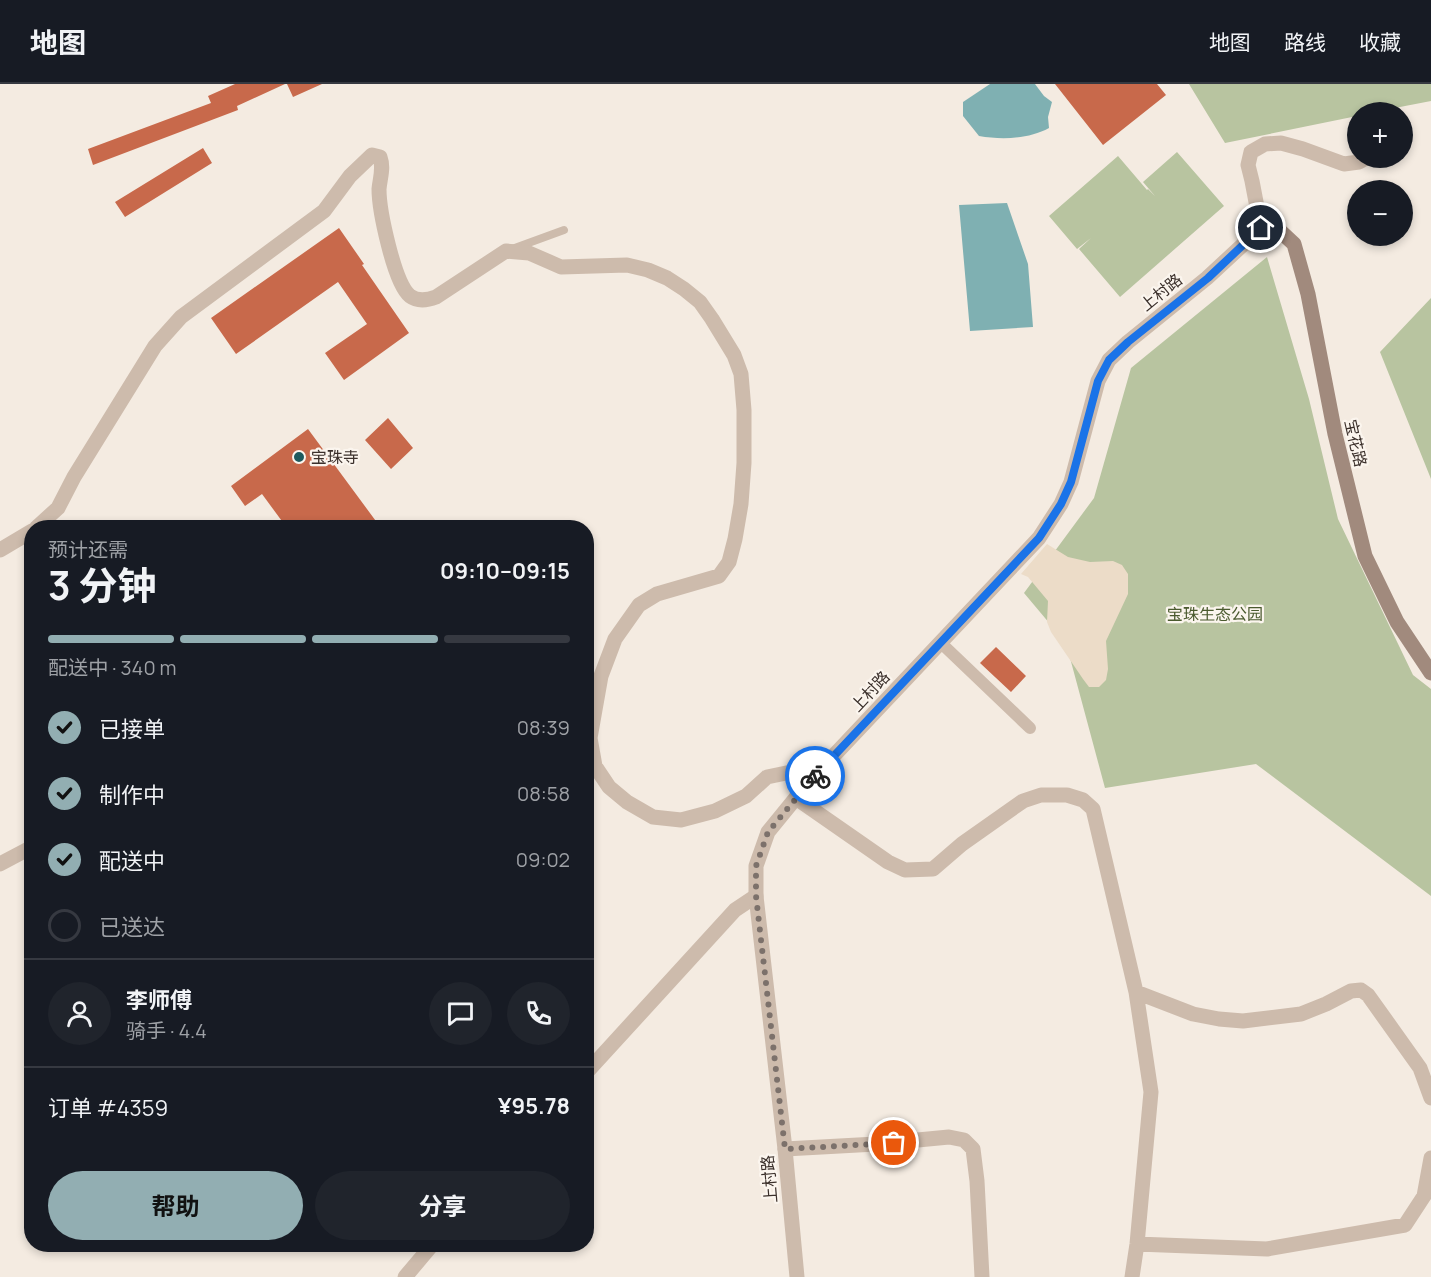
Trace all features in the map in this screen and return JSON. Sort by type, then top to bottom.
[{"type":"main road","name":"宝花路","points":[[1261,228],[1280,230],[1294,244],[1308,294],[1335,434],[1365,556],[1397,622],[1429,673]]},
{"type":"street","points":[[1261,228],[1248,165],[1251,152],[1265,144],[1281,143],[1347,164]]},
{"type":"street","points":[[45,520],[58,508],[74,477],[155,346],[181,317],[324,211],[350,176],[372,155],[380,157],[382,164],[379,190],[383,219],[396,275],[410,296],[423,301],[436,297],[506,251],[529,253],[561,267],[627,265],[648,270],[684,288],[700,302],[734,354],[741,374],[744,463],[741,504],[729,562],[719,576],[657,594],[639,605],[615,639],[601,676],[594,719]]},
{"type":"street","name":"上村路","points":[[796,1277],[785,1149],[756,896],[756,866],[768,832],[808,783],[1039,538],[1061,504],[1071,482],[1098,381],[1109,360],[1208,278],[1261,228]]},
{"type":"street","points":[[0,550],[24,536]]},
{"type":"street","points":[[940,644],[1030,728]]},
{"type":"street","points":[[594,759],[595,766],[609,787],[627,802],[653,817],[681,820],[715,811],[746,796],[767,777],[791,772],[808,783]]},
{"type":"street","points":[[796,798],[888,862],[905,870],[933,869],[962,844],[1023,801],[1041,795],[1067,795],[1083,800],[1093,809],[1136,993],[1151,1092],[1132,1277]]},
{"type":"street","points":[[0,864],[24,851]]},
{"type":"street","points":[[594,1064],[735,910],[756,896]]},
{"type":"street","points":[[1136,993],[1193,1014],[1243,1021],[1301,1014],[1351,991],[1361,990],[1368,995],[1420,1068],[1431,1098]]},
{"type":"street","points":[[785,1149],[949,1137],[964,1140],[973,1149],[982,1277]]},
{"type":"street","points":[[1137,1244],[1267,1249],[1405,1225],[1424,1196],[1431,1158]]},
{"type":"street","points":[[405,1277],[426,1252]]},
{"type":"lane","points":[[506,251],[564,230]]},
{"type":"green space","points":[[1189,84],[1431,84],[1431,101],[1413,104],[1413,102],[1347,102],[1347,118],[1225,143]]},
{"type":"green space","points":[[1177,152],[1224,206],[1120,297],[1079,249],[1091,238],[1077,249],[1049,216],[1118,156],[1155,196],[1143,182]]},
{"type":"green space","name":"宝珠生态公园","points":[[1267,257],[1309,399],[1338,519],[1413,675],[1431,689],[1431,896],[1256,764],[1105,788],[1066,643],[1024,593],[1094,498],[1131,368]]},
{"type":"green space","points":[[1431,298],[1431,479],[1380,352]]},
{"type":"shaded area","points":[[1047,544],[1068,557],[1090,562],[1113,561],[1122,565],[1128,574],[1128,594],[1106,641],[1108,669],[1106,680],[1099,687],[1089,687],[1083,679],[1051,632],[1047,622],[1048,601],[1028,577],[1021,574]]},
{"type":"water","points":[[990,84],[1035,84],[1052,102],[1048,117],[1049,128],[1015,138],[979,136],[963,116],[963,102]]},
{"type":"water","points":[[1007,203],[1028,264],[1033,327],[970,331],[959,205]]},
{"type":"building","points":[[235,84],[285,84],[237,106],[238,110],[93,165],[88,149],[211,103],[208,96]]},
{"type":"building","points":[[287,84],[322,84],[293,97]]},
{"type":"building","points":[[1055,84],[1157,84],[1166,95],[1103,145]]},
{"type":"building","points":[[203,148],[212,163],[125,217],[115,202]]},
{"type":"building","points":[[339,228],[409,333],[344,380],[325,353],[367,324],[338,282],[236,354],[211,318]]},
{"type":"building","points":[[388,418],[413,448],[391,469],[365,440]]},
{"type":"building","name":"宝珠寺","points":[[308,429],[375,520],[281,520],[262,494],[245,506],[231,486]]},
{"type":"building","points":[[996,647],[1026,676],[1011,692],[980,663]]},
{"type":"way so far","points":[[815,776],[768,832],[756,866],[756,896],[785,1149],[894,1143]]},
{"type":"place","name":"宝珠寺","points":[[299,457]]},
{"type":"route","points":[[815,776],[1039,538],[1061,504],[1071,482],[1098,381],[1109,360],[1208,278],[1261,228]]}]
